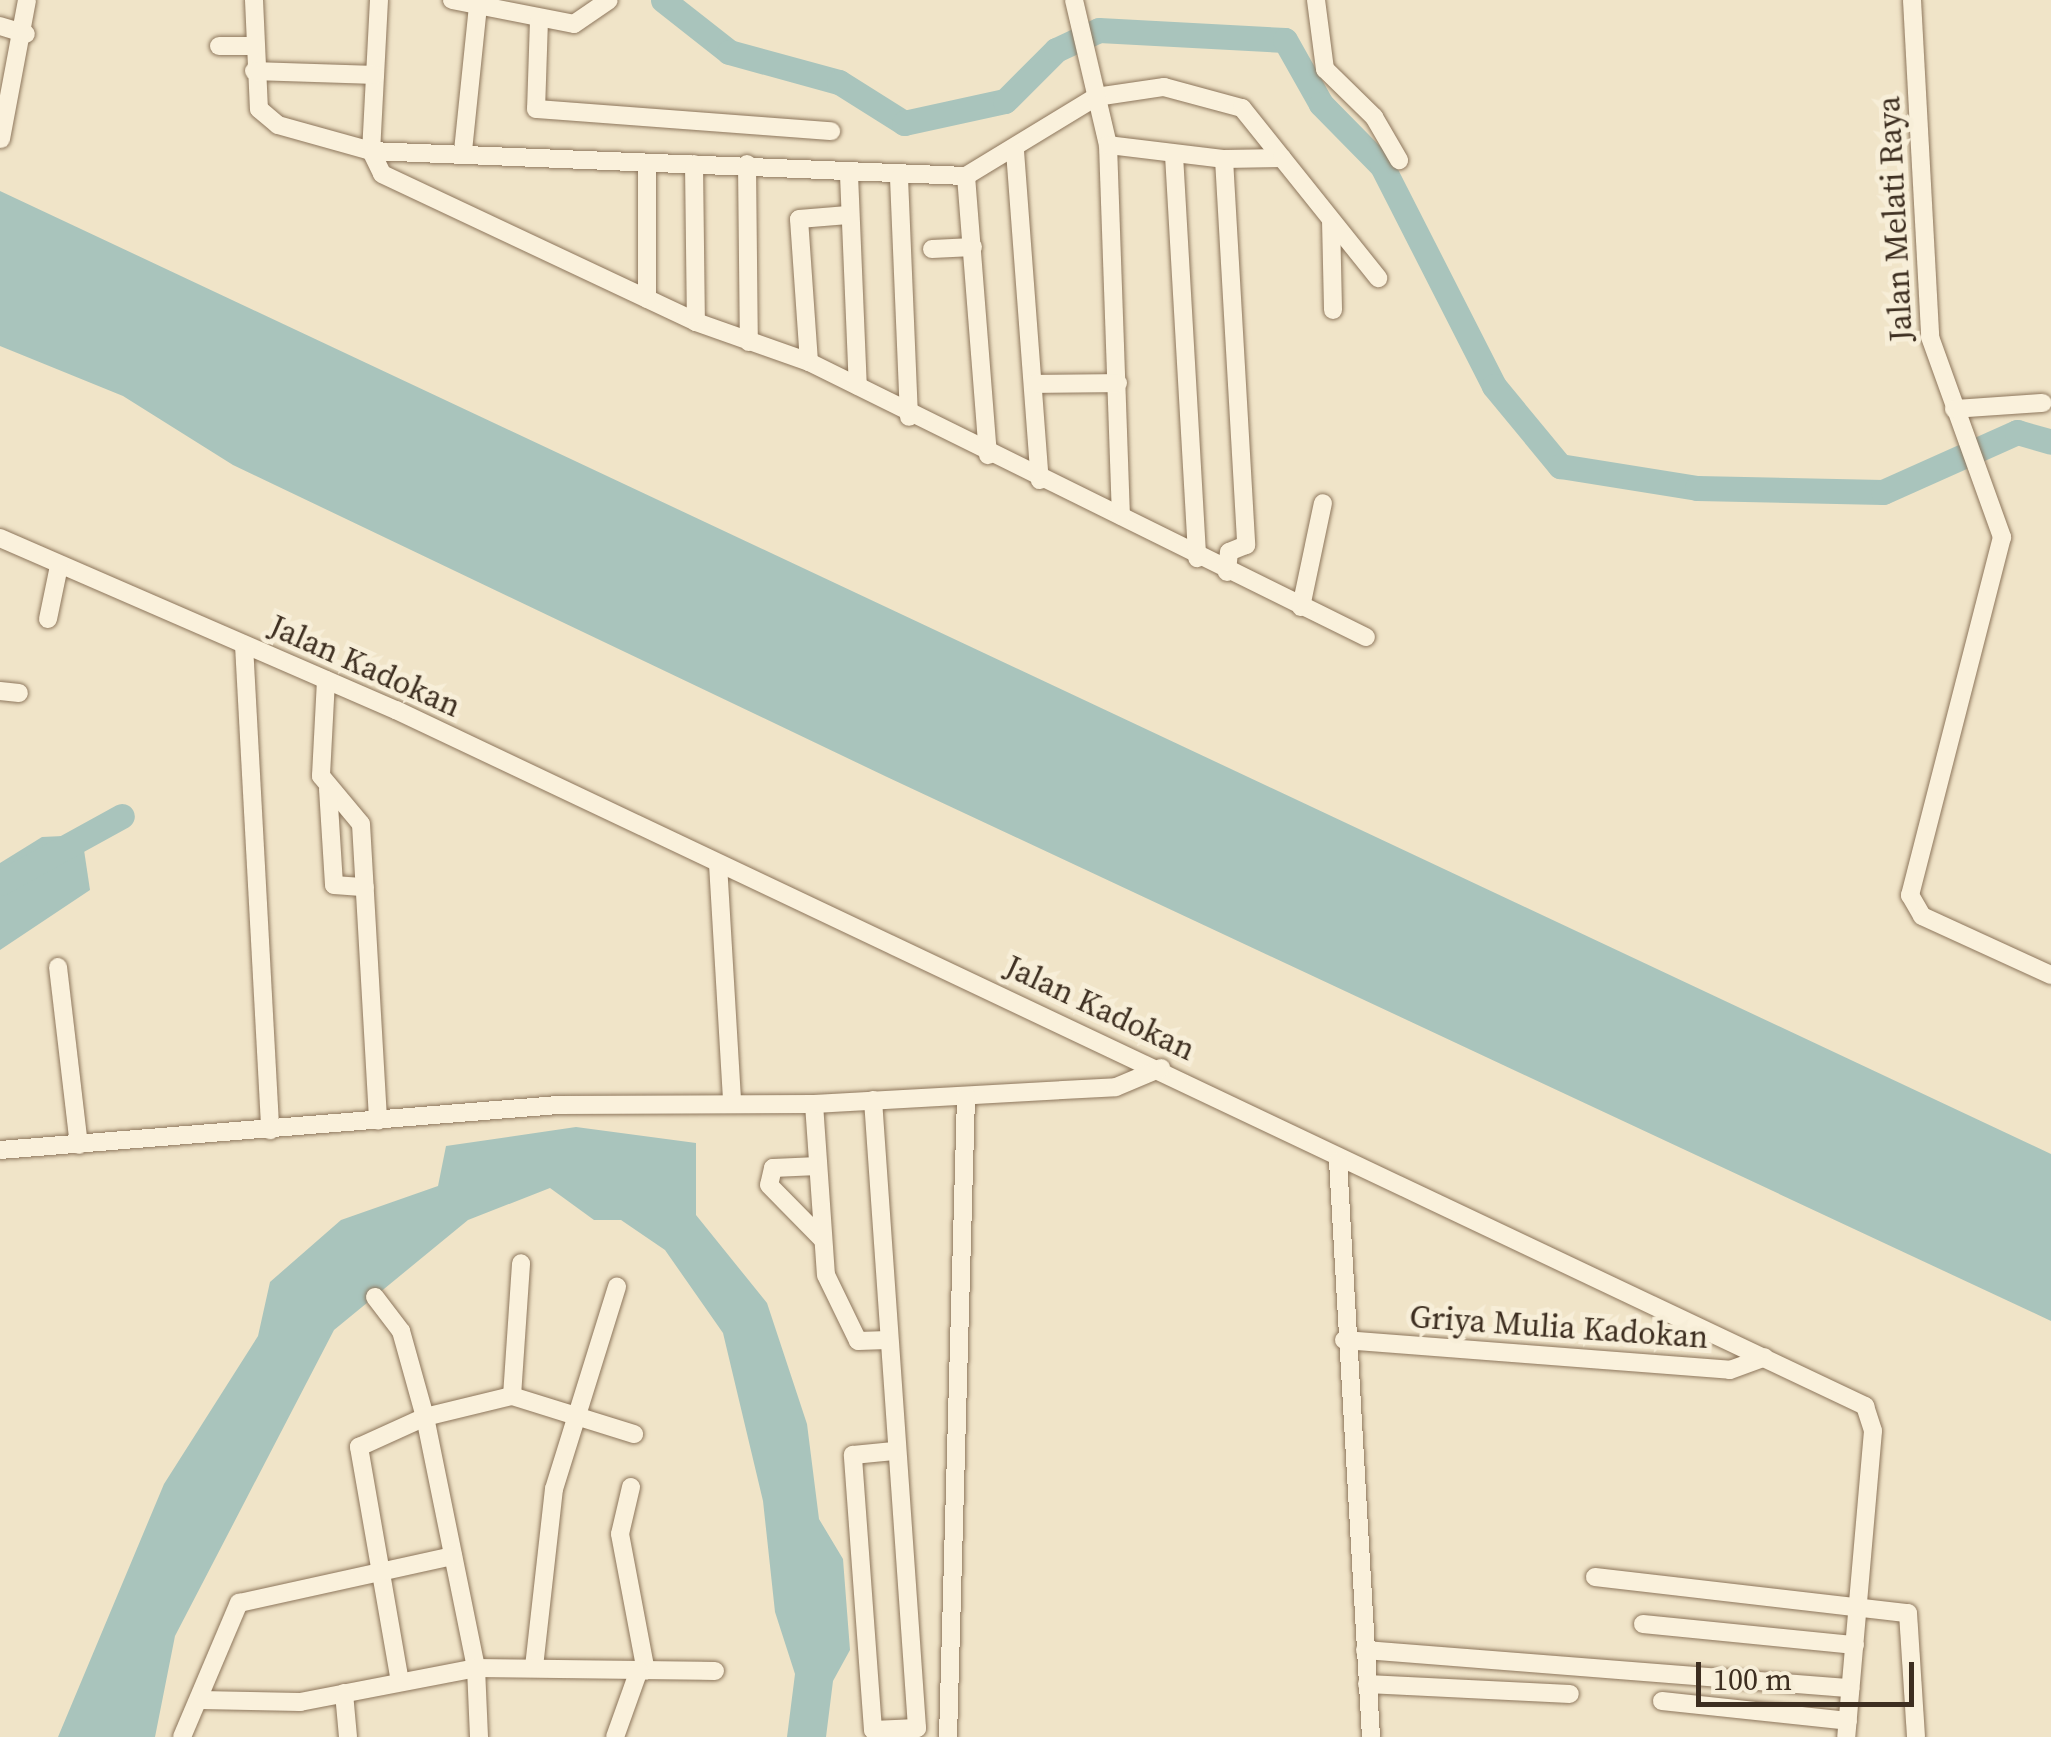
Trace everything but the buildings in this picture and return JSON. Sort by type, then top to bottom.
[{"type":"street","points":[[1,138],[26,34],[27,0]]},
{"type":"street","points":[[254,0],[254,98],[267,117],[372,151],[463,151],[748,164],[899,178],[966,176],[1096,98],[1192,90],[1259,120],[1282,158],[1378,278]]},
{"type":"street","points":[[379,0],[372,151],[382,174],[454,214],[696,322],[809,362],[909,417],[1121,516],[1196,558],[1366,636]]},
{"type":"street","points":[[453,0],[574,24],[604,6]]},
{"type":"street","points":[[1074,0],[1108,145],[1121,516]]},
{"type":"street","points":[[1316,0],[1324,69],[1374,117],[1399,160]]},
{"type":"street","name":"Jalan Melati Raya","points":[[1912,0],[1922,269],[1934,360],[1995,502],[1998,558],[1910,895],[1922,916],[2051,975]]},
{"type":"street","points":[[463,151],[478,5]]},
{"type":"street","points":[[539,20],[536,108],[830,131]]},
{"type":"street","points":[[0,26],[26,34]]},
{"type":"street","points":[[219,46],[254,46]]},
{"type":"street","points":[[254,71],[375,75]]},
{"type":"street","points":[[1108,145],[1174,155],[1282,158]]},
{"type":"street","points":[[1015,150],[1036,384],[1040,480]]},
{"type":"street","points":[[1174,155],[1196,558]]},
{"type":"street","points":[[1224,158],[1246,545],[1228,554],[1227,572]]},
{"type":"street","points":[[648,162],[648,299]]},
{"type":"street","points":[[694,164],[696,322]]},
{"type":"street","points":[[748,164],[749,342]]},
{"type":"street","points":[[849,174],[858,386]]},
{"type":"street","points":[[966,176],[988,455]]},
{"type":"street","points":[[899,178],[909,417]]},
{"type":"street","points":[[809,362],[799,218],[848,215]]},
{"type":"street","points":[[1331,220],[1333,310]]},
{"type":"street","points":[[932,249],[973,246]]},
{"type":"street","points":[[1036,384],[1118,383]]},
{"type":"street","points":[[1954,409],[2043,404]]},
{"type":"street","points":[[1301,607],[1322,503]]},
{"type":"street","name":"Jalan Kadokan","points":[[0,538],[176,618],[326,680],[1161,1068],[1338,1161],[1848,1395],[1870,1416],[1847,1729]]},
{"type":"street","points":[[48,619],[59,566]]},
{"type":"street","points":[[244,645],[270,1130]]},
{"type":"street","points":[[326,680],[319,765],[328,789],[334,884],[365,887]]},
{"type":"street","points":[[328,789],[358,814],[378,1122]]},
{"type":"street","points":[[718,864],[732,1101]]},
{"type":"street","points":[[58,967],[79,1145]]},
{"type":"street","points":[[0,1150],[732,1101],[814,1104],[1116,1086],[1161,1068]]},
{"type":"street","points":[[948,1737],[966,1096]]},
{"type":"street","points":[[873,1100],[894,1451],[917,1728],[873,1730],[853,1454],[894,1451]]},
{"type":"street","points":[[814,1104],[826,1275],[856,1338],[888,1340]]},
{"type":"street","points":[[1338,1161],[1344,1340],[1371,1737]]},
{"type":"street","points":[[818,1166],[773,1168],[769,1185],[822,1239]]},
{"type":"street","points":[[512,1396],[521,1263]]},
{"type":"street","points":[[534,1667],[554,1489],[617,1287]]},
{"type":"street","points":[[375,1297],[401,1330],[426,1418],[476,1668],[479,1737]]},
{"type":"street","name":"Griya Mulia Kadokan","points":[[1344,1340],[1730,1370],[1764,1357]]},
{"type":"street","points":[[400,1682],[385,1572],[359,1447],[426,1418],[512,1396],[634,1434]]},
{"type":"street","points":[[615,1737],[643,1670],[620,1534],[631,1486]]},
{"type":"street","points":[[182,1737],[202,1700],[239,1603],[452,1556]]},
{"type":"street","points":[[1595,1577],[1908,1613],[1916,1737]]},
{"type":"street","points":[[1644,1624],[1855,1645]]},
{"type":"street","points":[[1365,1650],[1851,1688]]},
{"type":"street","points":[[202,1700],[344,1693],[476,1668],[715,1671]]},
{"type":"street","points":[[1368,1684],[1570,1694]]},
{"type":"street","points":[[344,1693],[348,1737]]},
{"type":"street","points":[[1662,1701],[1847,1729]]},
{"type":"water","points":[[0,191],[2051,1154],[2051,1321],[887,777],[233,465],[123,396],[0,346]]},
{"type":"water","points":[[63,836],[84,850],[90,890],[0,950],[0,863],[42,837]]},
{"type":"water","points":[[576,1127],[696,1143],[696,1215],[767,1303],[807,1424],[819,1519],[843,1559],[850,1650],[833,1681],[826,1737],[787,1737],[795,1674],[775,1612],[763,1501],[723,1333],[665,1250],[621,1220],[594,1220],[550,1188],[468,1220],[334,1330],[175,1636],[155,1737],[58,1737],[164,1484],[258,1336],[270,1282],[341,1220],[438,1186],[446,1146]]},
{"type":"waterway","points":[[663,0],[729,52],[839,82],[904,123],[1005,101],[1056,50],[1099,30],[1285,40],[1321,104],[1382,166],[1494,386],[1560,466],[1697,488],[1883,492],[2017,432],[2051,442]]},
{"type":"waterway","points":[[0,883],[122,816]]}]
